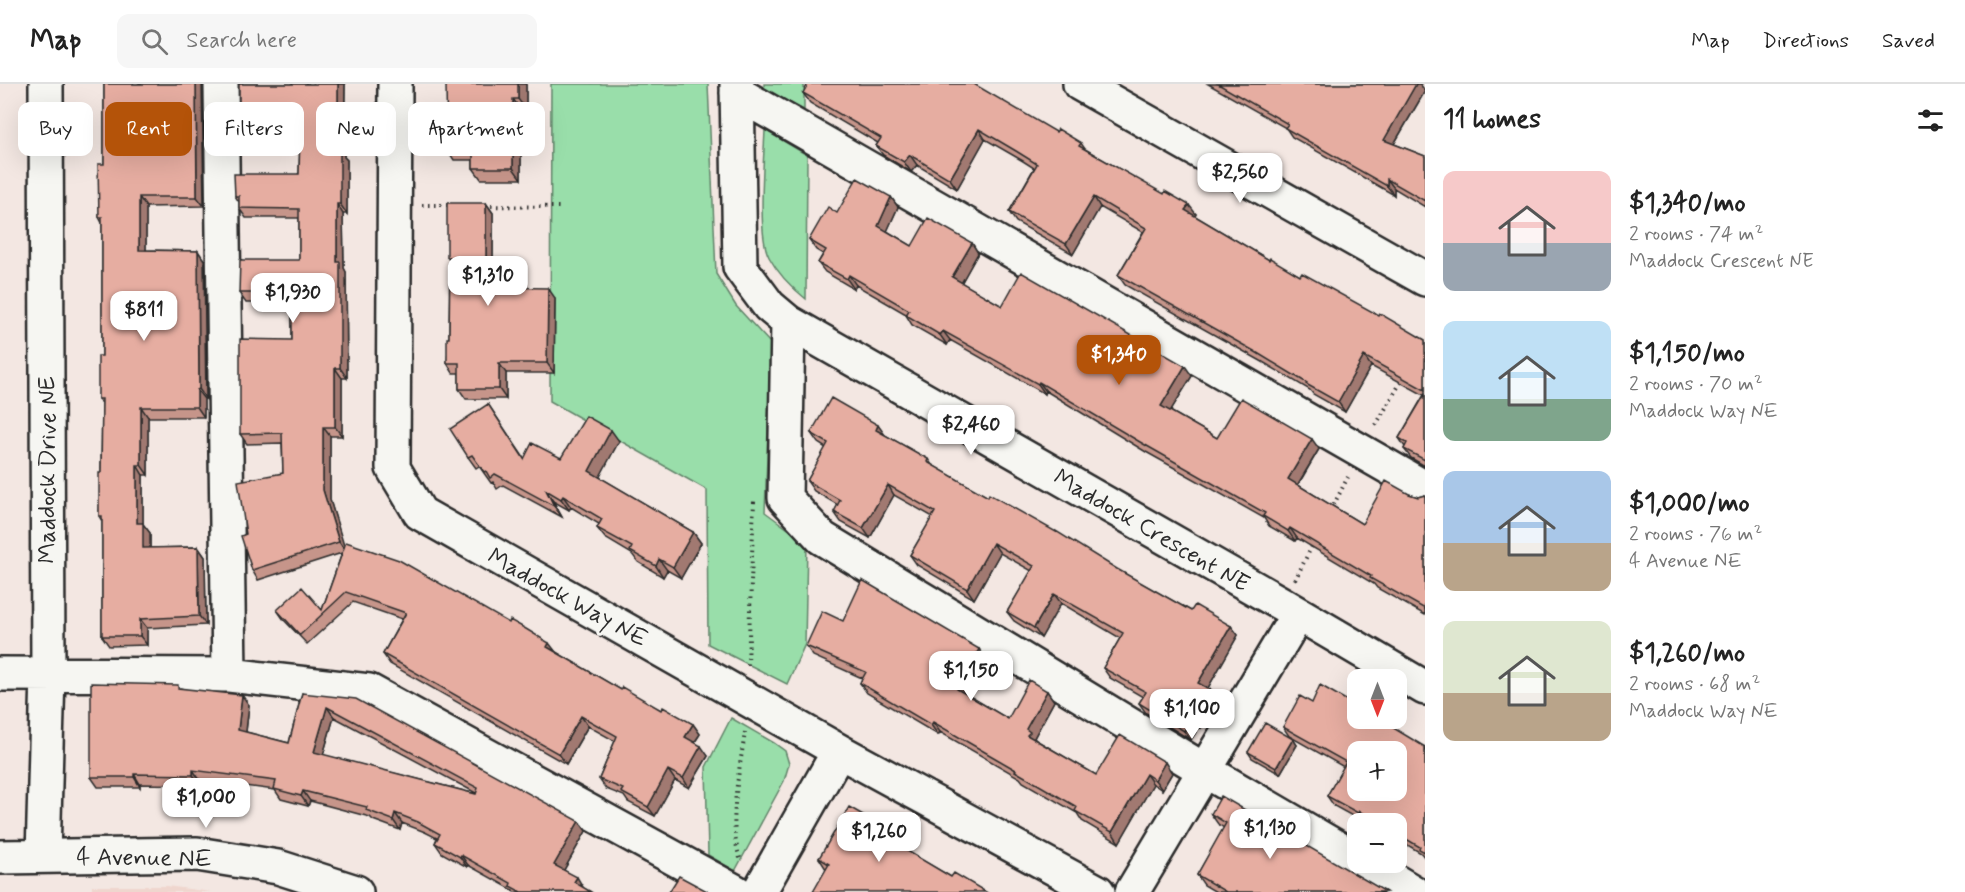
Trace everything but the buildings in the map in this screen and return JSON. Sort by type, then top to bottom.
[{"type":"street","name":"Maddock Drive NE","points":[[43,856],[48,674],[46,84]]},
{"type":"street","points":[[221,84],[229,675]]},
{"type":"street","name":"Maddock Way NE","points":[[395,84],[393,468],[420,513],[838,751],[1098,892]]},
{"type":"street","points":[[1091,87],[1425,279]]},
{"type":"street","points":[[737,89],[1425,488]]},
{"type":"street","name":"Maddock Crescent NE","points":[[737,89],[740,267],[769,306],[788,322],[1425,688]]},
{"type":"street","points":[[788,322],[784,498],[822,538],[1203,771],[1347,854]]},
{"type":"street","points":[[1132,892],[1298,614]]},
{"type":"street","points":[[0,674],[229,675],[369,691],[753,888],[838,751]]},
{"type":"street","name":"4 Avenue NE","points":[[0,856],[197,854],[278,867],[356,892]]},
{"type":"street","points":[[1381,873],[1413,892]]},
{"type":"path","points":[[395,204],[455,206]]},
{"type":"path","points":[[478,206],[559,207]]},
{"type":"path","points":[[745,732],[735,803],[736,847],[753,888]]},
{"type":"shaded area","points":[[92,886],[167,886],[211,892],[92,892]]},
{"type":"green space","points":[[551,84],[708,84],[716,274],[736,306],[771,344],[765,512],[807,543],[805,644],[787,684],[708,644],[707,490],[550,401]]},
{"type":"green space","points":[[764,84],[804,84],[804,110],[764,90]]},
{"type":"green space","points":[[765,130],[807,155],[806,299],[781,275],[769,257],[765,246],[762,196]]},
{"type":"green space","points":[[731,718],[785,751],[789,764],[784,781],[735,871],[708,855],[706,767]]}]
